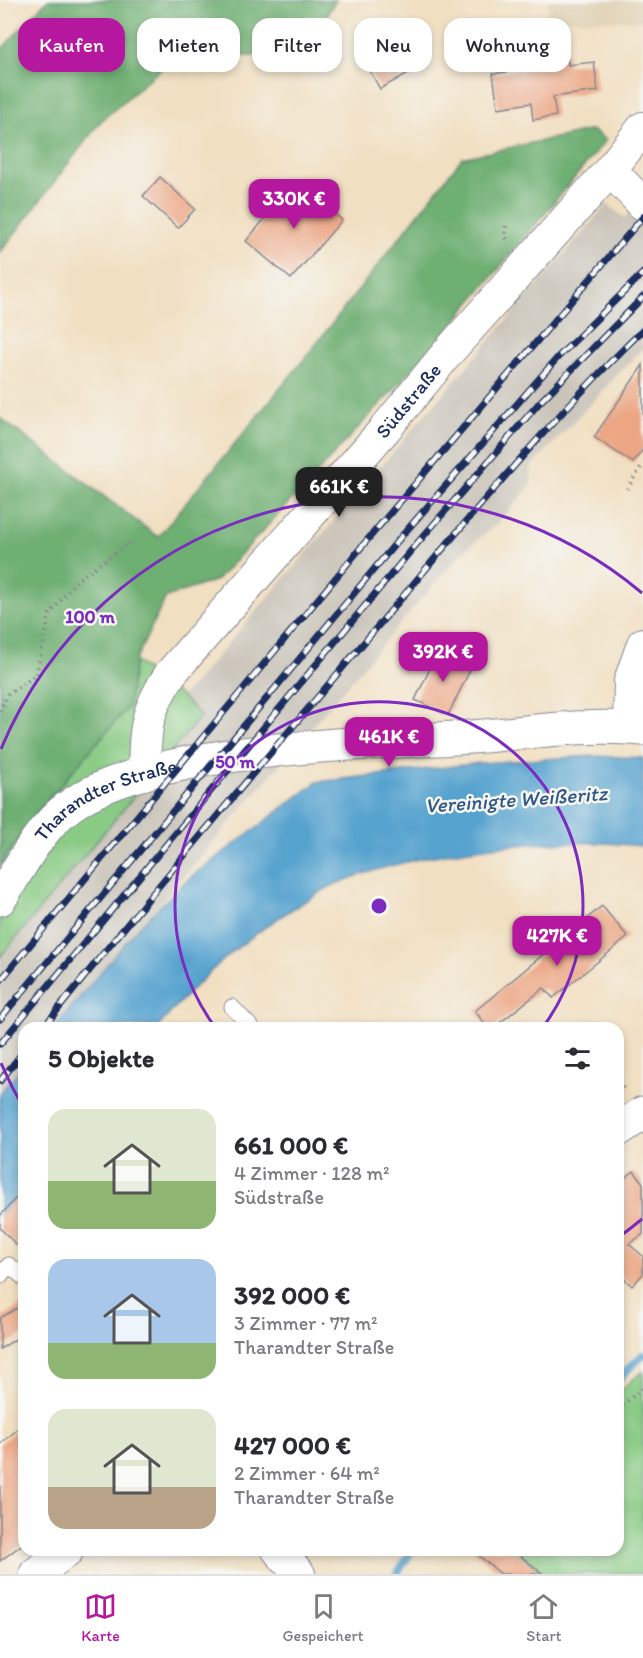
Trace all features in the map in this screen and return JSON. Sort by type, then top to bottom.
[{"type":"main road","name":"Tharandter Straße","points":[[0,899],[51,823],[67,807],[110,783],[227,758],[297,749],[636,728]]},
{"type":"main road","points":[[624,1126],[643,1113]]},
{"type":"main road","points":[[36,1574],[59,1556]]},
{"type":"street","name":"Südstraße","points":[[144,774],[145,726],[153,700],[171,673],[385,429],[526,261],[610,170],[643,128]]},
{"type":"street","points":[[610,170],[643,204]]},
{"type":"street","points":[[636,728],[630,681],[643,644]]},
{"type":"street","points":[[283,1556],[299,1574]]},
{"type":"lane","points":[[232,1006],[247,1022]]},
{"type":"lane","points":[[0,1276],[9,1265],[18,1273]]},
{"type":"path","points":[[627,489],[643,464]]},
{"type":"path","points":[[0,711],[8,694],[36,675],[50,614],[77,580],[130,542]]},
{"type":"path","points":[[624,1404],[643,1388]]},
{"type":"shaded area","points":[[549,0],[643,0],[643,21],[547,18]]},
{"type":"shaded area","points":[[643,198],[643,348],[531,467],[531,485],[497,524],[458,556],[59,1022],[18,1022],[18,1072],[0,1093],[0,957],[201,716],[182,697],[607,204],[625,218]]},
{"type":"green space","points":[[47,0],[336,0],[325,18],[252,18],[252,56],[240,56],[240,18],[137,18],[137,72],[157,72],[100,122],[0,253],[0,51],[18,31],[18,72],[125,72],[125,18],[30,18]]},
{"type":"green space","points":[[592,130],[606,140],[436,344],[217,580],[166,597],[135,661],[128,707],[38,811],[0,865],[0,418],[158,537],[306,357],[462,158]]},
{"type":"green space","points":[[135,661],[182,697],[201,716],[0,957],[0,865],[38,811],[128,707]]},
{"type":"green space","points":[[643,1371],[643,1574],[544,1574],[523,1556],[624,1556],[624,1387]]},
{"type":"water","name":"Vereinigte Weißeritz","points":[[592,756],[643,758],[643,846],[606,843],[528,844],[449,853],[374,871],[329,887],[261,930],[208,974],[163,1022],[59,1022],[136,930],[188,879],[317,782],[480,763]]},
{"type":"water","points":[[18,1072],[18,1196],[0,1216],[0,1093]]},
{"type":"building","points":[[594,62],[598,91],[553,97],[556,116],[533,120],[531,103],[498,108],[493,74],[571,72],[571,65]]},
{"type":"building","points":[[371,72],[410,72],[380,89]]},
{"type":"building","points":[[160,177],[195,209],[178,228],[143,196]]},
{"type":"building","points":[[297,181],[342,220],[291,279],[246,241]]},
{"type":"building","points":[[643,365],[643,449],[633,463],[594,437]]},
{"type":"building","points":[[439,650],[472,666],[448,715],[415,700]]},
{"type":"building","points":[[602,906],[628,937],[553,998],[544,988],[501,1022],[483,1022],[475,1011]]},
{"type":"building","points":[[634,1171],[643,1183],[643,1234],[629,1244],[643,1256],[643,1274],[632,1286],[624,1279],[624,1178]]},
{"type":"building","points":[[18,1196],[18,1247],[0,1228],[0,1216]]},
{"type":"building","points":[[18,1308],[18,1338],[0,1349],[0,1318]]},
{"type":"building","points":[[18,1429],[18,1548],[0,1561],[0,1444]]},
{"type":"building","points":[[479,1556],[520,1556],[543,1574],[501,1574]]},
{"type":"waterway","points":[[624,1373],[643,1355]]},
{"type":"waterway","points":[[397,1574],[408,1556]]},
{"type":"railway","points":[[0,981],[363,545],[643,217]]},
{"type":"railway","points":[[0,1019],[400,538],[559,356],[643,273]]},
{"type":"railway","points":[[18,1022],[414,547],[540,402],[643,297]]},
{"type":"railway","points":[[48,1022],[206,829],[470,517],[537,440],[643,330]]},
{"type":"railway","points":[[0,1044],[18,1022]]},
{"type":"railway","points":[[0,1081],[18,1058]]}]
